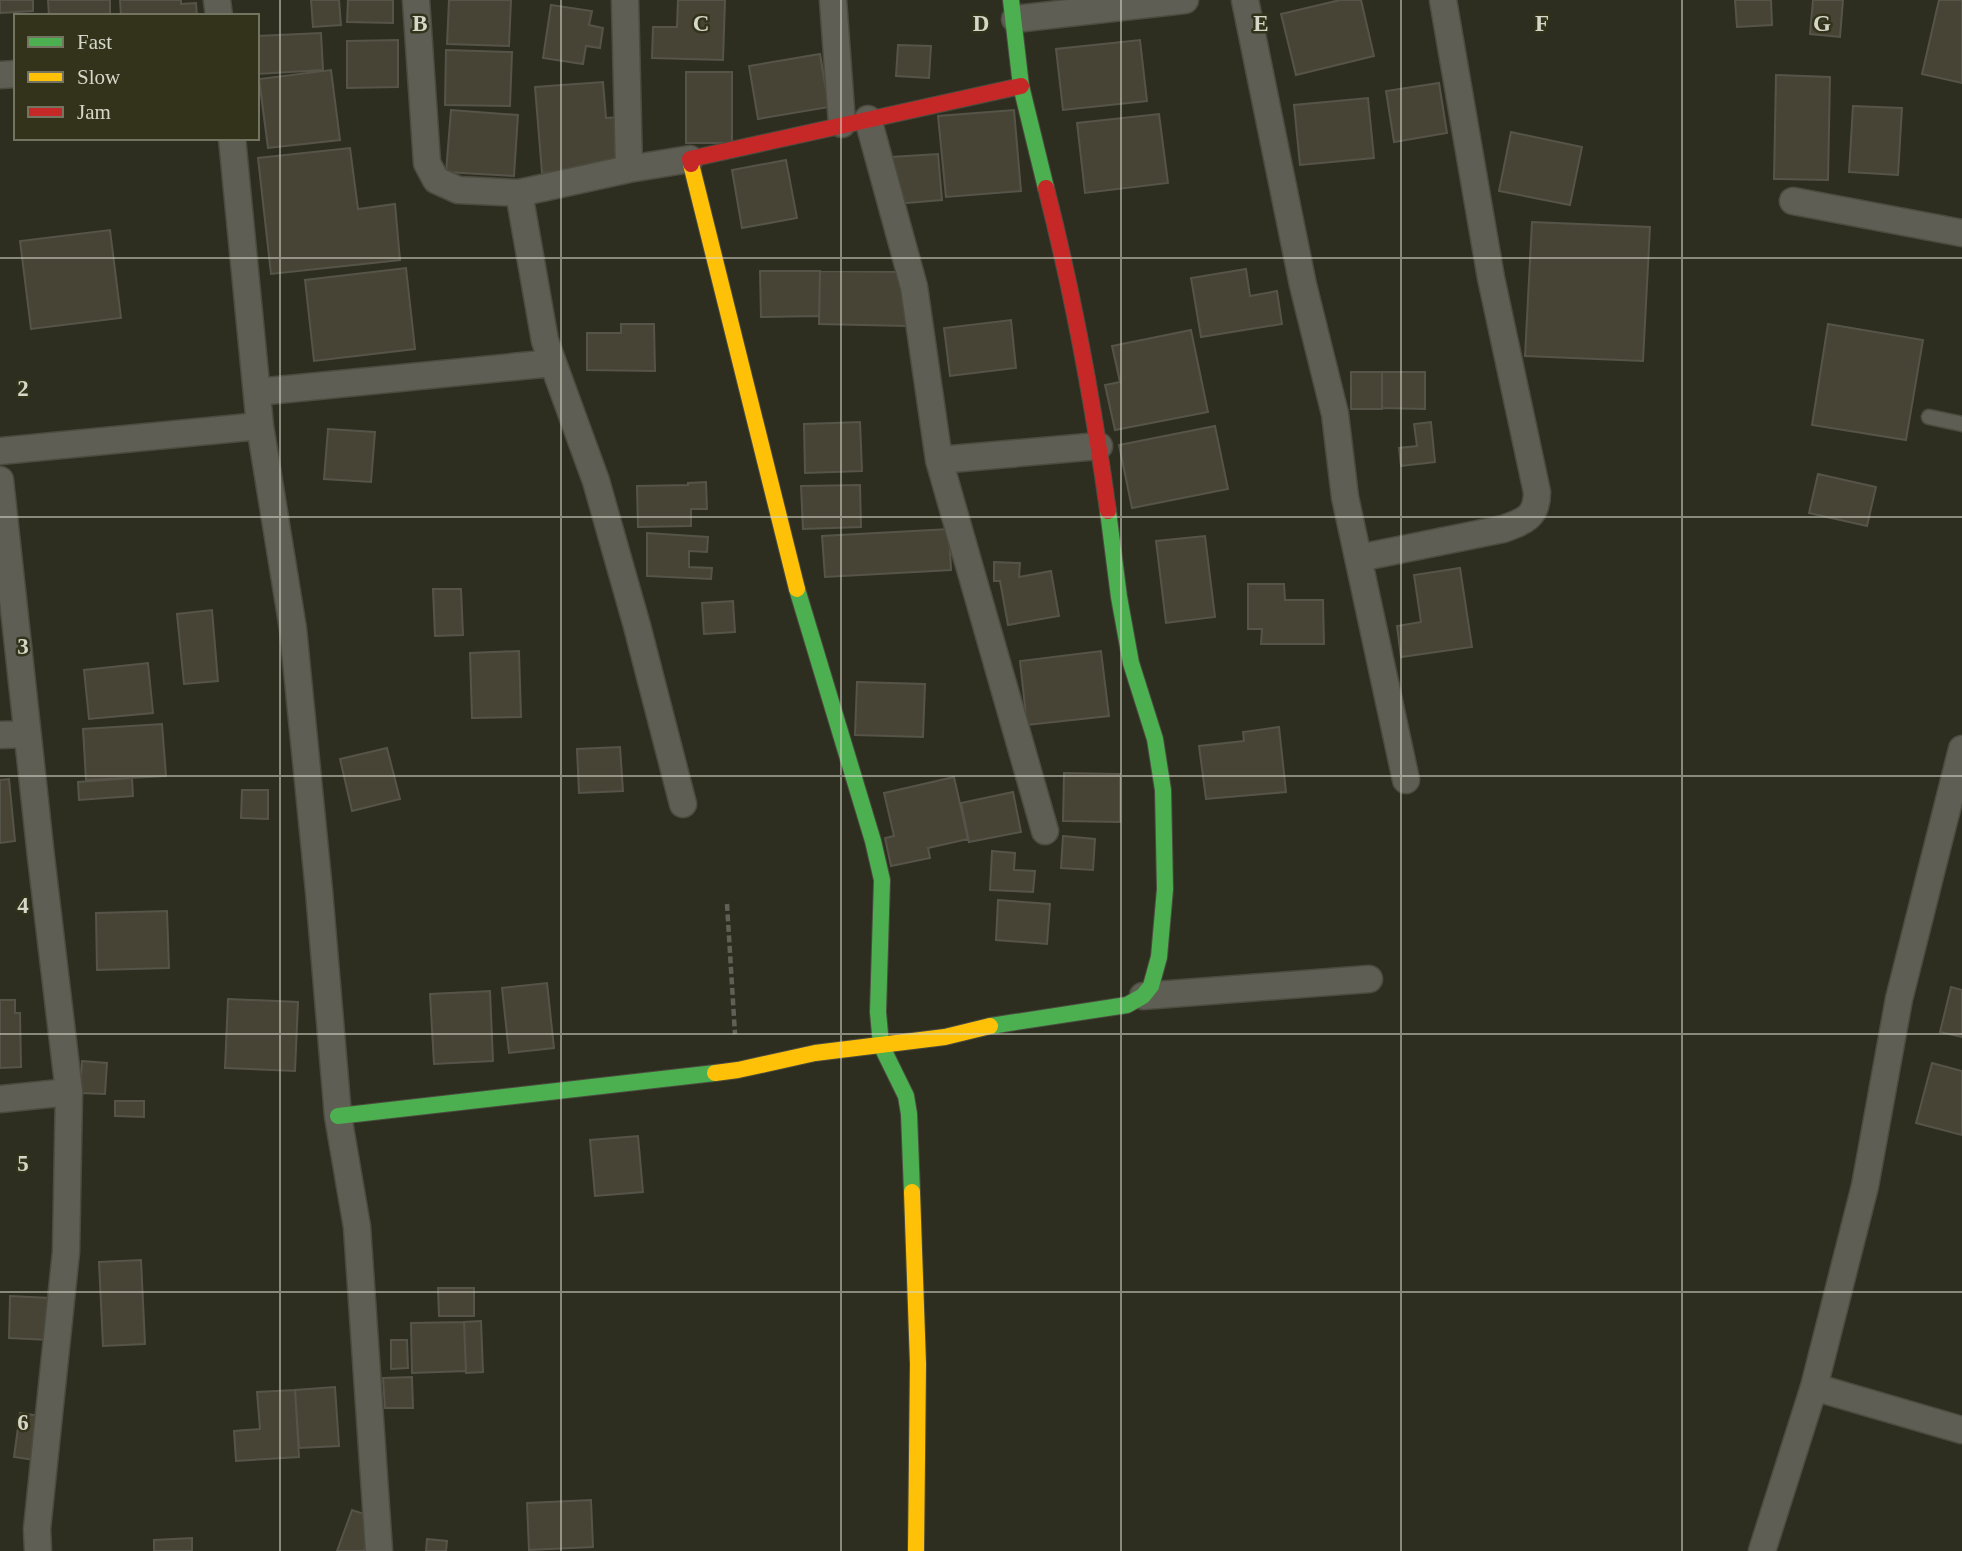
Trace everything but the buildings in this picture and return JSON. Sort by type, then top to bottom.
[{"type":"street","points":[[416,0],[427,163],[436,180],[458,190],[519,193],[690,159],[1021,86]]},
{"type":"street","points":[[625,0],[629,169]]},
{"type":"street","points":[[833,0],[855,121],[914,287],[939,460],[1045,831]]},
{"type":"street","points":[[338,1116],[738,1070],[815,1053],[945,1037],[998,1024],[1127,1005],[1143,996],[1151,986],[1159,957],[1165,889],[1163,790],[1155,739],[1131,663],[1119,597],[1099,446],[1066,266],[1021,86],[1013,10],[1185,0]]},
{"type":"street","points":[[1245,0],[1303,285],[1335,414],[1345,497],[1406,780]]},
{"type":"street","points":[[1359,558],[1503,529],[1520,523],[1532,514],[1537,504],[1537,492],[1491,278],[1443,0]]},
{"type":"street","points":[[232,140],[260,426],[293,629],[338,1116],[357,1227],[379,1551]]},
{"type":"street","points":[[690,159],[798,593],[873,841],[882,880],[878,1012],[881,1045],[906,1096],[909,1114],[918,1364],[916,1551]]},
{"type":"street","points":[[519,193],[545,341],[596,481],[683,804]]},
{"type":"street","points":[[1793,201],[1962,233]]},
{"type":"street","points":[[257,392],[553,363]]},
{"type":"street","points":[[0,451],[260,426]]},
{"type":"street","points":[[939,460],[1099,446]]},
{"type":"street","points":[[0,480],[69,1092],[66,1252],[37,1529],[38,1551]]},
{"type":"street","points":[[0,735],[27,734]]},
{"type":"street","points":[[1762,1551],[1814,1387],[1865,1186],[1899,999],[1962,749]]},
{"type":"street","points":[[1143,996],[1369,979]]},
{"type":"street","points":[[0,1098],[69,1092]]},
{"type":"street","points":[[1814,1387],[1962,1430]]},
{"type":"lane","points":[[1929,417],[1962,424]]},
{"type":"path","points":[[727,904],[738,1070]]},
{"type":"traffic: fast","points":[[1011,0],[1021,86],[1046,188]]},
{"type":"traffic: fast","points":[[990,1026],[1127,1005],[1143,996],[1151,986],[1159,957],[1165,889],[1163,790],[1155,739],[1131,663],[1108,511]]},
{"type":"traffic: fast","points":[[797,589],[873,841],[882,880],[878,1012],[881,1045],[906,1096],[912,1192]]},
{"type":"traffic: fast","points":[[338,1116],[715,1073]]},
{"type":"traffic: slow","points":[[691,164],[797,589]]},
{"type":"traffic: slow","points":[[715,1073],[815,1053],[945,1037],[990,1026]]},
{"type":"traffic: slow","points":[[912,1192],[918,1364],[916,1551]]},
{"type":"traffic: jam","points":[[691,164],[690,159],[1021,86]]},
{"type":"traffic: jam","points":[[1046,188],[1082,348],[1108,511]]}]
